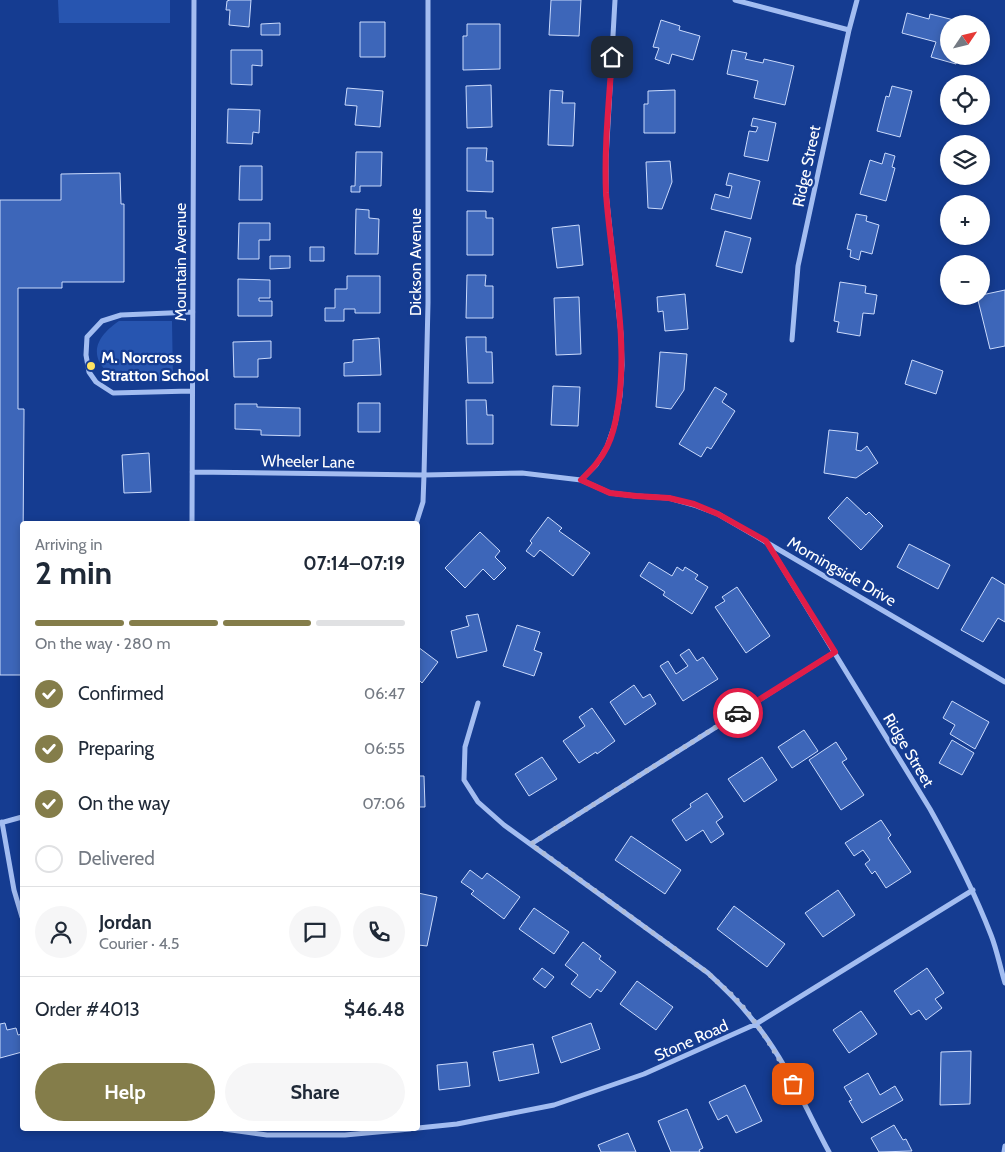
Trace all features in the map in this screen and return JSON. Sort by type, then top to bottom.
[{"type":"street","name":"Mountain Avenue","points":[[192,521],[194,0]]},
{"type":"street","name":"Dickson Avenue","points":[[417,521],[423,502],[428,303],[428,0]]},
{"type":"street","points":[[581,480],[596,465],[607,447],[615,424],[621,381],[621,334],[606,193],[606,159],[615,0]]},
{"type":"street","points":[[735,0],[849,30]]},
{"type":"street","name":"Ridge Street","points":[[792,340],[798,266],[857,0]]},
{"type":"street","points":[[191,391],[114,394],[96,382],[89,372],[86,356],[87,337],[102,321],[121,314],[193,312]]},
{"type":"street","name":"Wheeler Lane","points":[[192,472],[424,475]]},
{"type":"street","name":"Morningside Drive","points":[[424,475],[522,473],[581,480],[610,493],[669,498],[694,504],[718,514],[766,541],[1005,682]]},
{"type":"street","name":"Ridge Street","points":[[766,541],[953,848],[992,936],[1005,983]]},
{"type":"street","points":[[531,844],[835,652]]},
{"type":"street","points":[[478,704],[465,747],[464,780],[478,802],[504,825],[708,973],[734,997],[775,1050],[828,1152]]},
{"type":"street","points":[[20,818],[1,823],[14,890],[20,910]]},
{"type":"street","name":"Stone Road","points":[[420,1128],[457,1124],[554,1105],[644,1074],[756,1024],[973,890]]},
{"type":"street","points":[[238,1131],[267,1135],[345,1135],[388,1131]]},
{"type":"street","points":[[1004,1152],[1005,1146]]},
{"type":"shaded area","points":[[58,0],[170,0],[170,23],[59,23]]},
{"type":"shaded area","points":[[119,321],[172,321],[173,381],[128,380],[109,374],[104,369],[97,356],[98,344],[105,333]]},
{"type":"building","points":[[251,0],[249,27],[229,25],[230,10],[226,10],[227,1]]},
{"type":"building","points":[[551,0],[581,0],[579,36],[549,35]]},
{"type":"building","points":[[907,13],[929,19],[930,14],[940,16],[940,60],[931,57],[936,42],[902,33]]},
{"type":"building","points":[[661,20],[680,26],[679,30],[700,36],[693,60],[672,54],[669,64],[655,59],[659,48],[653,47]]},
{"type":"building","points":[[360,22],[385,22],[385,57],[360,57]]},
{"type":"building","points":[[280,23],[280,35],[261,35],[261,24]]},
{"type":"building","points":[[467,24],[500,24],[500,69],[463,70],[463,36],[467,36]]},
{"type":"building","points":[[231,50],[262,50],[262,66],[252,65],[252,85],[231,84]]},
{"type":"building","points":[[732,50],[747,53],[745,59],[763,63],[764,59],[794,66],[785,105],[754,98],[758,81],[727,74]]},
{"type":"building","points":[[491,85],[492,127],[467,128],[466,86]]},
{"type":"building","points":[[892,86],[912,91],[900,137],[877,131],[886,96],[889,97]]},
{"type":"building","points":[[347,88],[383,91],[380,127],[355,125],[357,106],[345,105]]},
{"type":"building","points":[[550,90],[563,91],[562,103],[575,103],[573,146],[548,145]]},
{"type":"building","points":[[675,90],[675,133],[644,133],[644,104],[648,104],[648,91]]},
{"type":"building","points":[[228,109],[260,110],[259,133],[253,132],[252,144],[227,143]]},
{"type":"building","points":[[753,118],[776,123],[768,161],[744,156],[749,131],[756,132],[758,127],[751,126]]},
{"type":"building","points":[[467,148],[487,148],[486,161],[493,161],[493,192],[467,191]]},
{"type":"building","points":[[356,152],[382,152],[381,186],[360,186],[360,192],[351,192],[351,186],[355,186]]},
{"type":"building","points":[[885,153],[895,156],[892,167],[895,168],[886,201],[860,194],[870,160],[882,164]]},
{"type":"building","points":[[670,161],[672,182],[662,209],[648,208],[646,162]]},
{"type":"building","points":[[240,166],[262,166],[262,200],[239,200]]},
{"type":"building","points":[[120,173],[121,204],[124,204],[124,282],[62,282],[62,288],[18,288],[18,409],[24,409],[23,521],[20,521],[20,675],[0,675],[0,200],[61,200],[61,174]]},
{"type":"building","points":[[729,173],[760,181],[751,219],[711,209],[715,194],[729,198],[732,186],[726,185]]},
{"type":"building","points":[[356,209],[369,210],[369,218],[379,219],[378,254],[355,254]]},
{"type":"building","points":[[467,211],[486,211],[486,218],[493,218],[493,255],[467,255]]},
{"type":"building","points":[[856,214],[867,216],[866,221],[879,225],[872,254],[861,251],[859,260],[850,257],[851,250],[847,249]]},
{"type":"building","points":[[239,223],[270,223],[270,240],[259,240],[259,259],[238,259]]},
{"type":"building","points":[[579,225],[583,265],[557,268],[552,228]]},
{"type":"building","points":[[725,231],[751,238],[742,273],[716,266]]},
{"type":"building","points":[[310,247],[324,247],[324,261],[310,261]]},
{"type":"building","points":[[270,256],[290,256],[290,268],[270,269]]},
{"type":"building","points":[[467,275],[486,275],[485,286],[493,286],[493,318],[466,318]]},
{"type":"building","points":[[347,276],[380,276],[380,313],[355,313],[355,309],[344,309],[344,321],[325,321],[325,308],[335,308],[335,289],[347,289]]},
{"type":"building","points":[[238,279],[270,280],[270,298],[259,298],[259,301],[272,301],[272,316],[238,316]]},
{"type":"building","points":[[840,282],[866,286],[865,293],[877,295],[874,314],[863,313],[860,336],[837,332],[839,322],[834,321]]},
{"type":"building","points":[[1005,290],[1005,346],[990,349],[979,305],[990,305],[990,293]]},
{"type":"building","points":[[685,294],[688,329],[665,331],[663,311],[658,312],[657,297]]},
{"type":"building","points":[[579,297],[581,354],[556,355],[554,298]]},
{"type":"building","points":[[466,337],[486,337],[486,352],[492,352],[493,383],[468,383]]},
{"type":"building","points":[[379,338],[381,375],[344,376],[344,363],[353,362],[353,340]]},
{"type":"building","points":[[271,341],[271,358],[258,359],[258,377],[234,377],[233,342]]},
{"type":"building","points":[[660,352],[687,354],[684,390],[671,409],[656,407]]},
{"type":"building","points":[[912,360],[943,371],[936,394],[905,384]]},
{"type":"building","points":[[553,386],[580,387],[578,426],[551,425]]},
{"type":"building","points":[[715,387],[727,394],[722,402],[735,411],[711,449],[707,447],[701,457],[679,444]]},
{"type":"building","points":[[466,400],[486,400],[487,415],[493,415],[493,444],[467,444]]},
{"type":"building","points":[[358,403],[380,403],[380,432],[358,432]]},
{"type":"building","points":[[235,404],[257,404],[257,407],[300,408],[300,436],[261,435],[261,430],[235,429]]},
{"type":"building","points":[[829,430],[858,433],[856,450],[861,451],[867,446],[878,463],[856,478],[824,473]]},
{"type":"building","points":[[149,453],[151,492],[124,493],[122,455]]},
{"type":"building","points":[[847,497],[866,515],[869,512],[883,526],[861,550],[828,518]]},
{"type":"building","points":[[548,517],[562,528],[559,531],[590,553],[573,576],[540,550],[534,557],[526,551],[532,543],[530,541]]},
{"type":"building","points":[[480,532],[500,551],[495,557],[506,568],[494,580],[483,569],[465,588],[445,568]]},
{"type":"building","points":[[909,544],[950,565],[938,589],[897,567]]},
{"type":"building","points":[[649,562],[672,576],[677,567],[683,571],[685,567],[698,575],[695,579],[708,587],[692,614],[663,595],[665,592],[640,576]]},
{"type":"building","points":[[992,577],[1005,585],[1005,622],[998,618],[983,642],[961,630]]},
{"type":"building","points":[[737,587],[770,636],[746,653],[715,607],[725,601],[722,597]]},
{"type":"building","points":[[478,614],[487,651],[457,658],[451,631],[469,626],[466,616]]},
{"type":"building","points":[[517,625],[540,632],[534,650],[542,653],[534,676],[503,666]]},
{"type":"building","points":[[420,648],[438,662],[422,683],[420,681]]},
{"type":"building","points":[[689,649],[697,661],[703,657],[718,679],[683,701],[660,666],[668,661],[676,674],[688,666],[680,655]]},
{"type":"building","points":[[634,685],[643,698],[650,694],[656,704],[625,725],[610,702]]},
{"type":"building","points":[[952,701],[989,722],[975,749],[950,734],[955,725],[943,718]]},
{"type":"building","points":[[592,708],[615,741],[597,754],[596,752],[579,763],[563,741],[585,726],[579,717]]},
{"type":"building","points":[[804,730],[818,751],[792,768],[778,747]]},
{"type":"building","points":[[952,740],[974,753],[962,775],[939,763]]},
{"type":"building","points":[[836,742],[847,759],[842,762],[864,795],[841,810],[809,760]]},
{"type":"building","points":[[542,757],[557,779],[529,796],[515,774]]},
{"type":"building","points":[[762,757],[777,780],[744,802],[728,779]]},
{"type":"building","points":[[420,776],[424,776],[425,807],[420,807]]},
{"type":"building","points":[[707,793],[723,817],[716,822],[724,834],[711,843],[703,830],[686,841],[672,820],[691,807],[690,804]]},
{"type":"building","points":[[881,820],[891,835],[888,838],[911,872],[886,888],[875,871],[872,874],[865,864],[870,860],[863,850],[854,856],[845,843]]},
{"type":"building","points":[[631,836],[681,870],[665,894],[615,860]]},
{"type":"building","points":[[470,870],[482,879],[487,873],[520,897],[504,919],[471,894],[474,891],[461,882]]},
{"type":"building","points":[[838,890],[855,915],[823,937],[805,913]]},
{"type":"building","points":[[420,893],[437,897],[427,946],[420,945]]},
{"type":"building","points":[[734,906],[785,944],[767,967],[717,929]]},
{"type":"building","points":[[534,908],[569,932],[554,954],[519,929]]},
{"type":"building","points":[[583,942],[601,956],[599,959],[616,972],[601,992],[597,989],[590,998],[571,984],[578,975],[565,965]]},
{"type":"building","points":[[542,968],[554,977],[545,988],[533,979]]},
{"type":"building","points":[[927,968],[944,993],[935,999],[942,1008],[926,1020],[919,1010],[911,1015],[894,991]]},
{"type":"building","points":[[637,981],[673,1007],[656,1030],[620,1004]]},
{"type":"building","points":[[861,1011],[877,1034],[849,1053],[833,1030]]},
{"type":"building","points":[[5,1023],[7,1030],[16,1028],[18,1035],[20,1034],[20,1053],[0,1058],[0,1024]]},
{"type":"building","points":[[591,1023],[600,1049],[561,1063],[552,1037]]},
{"type":"building","points":[[533,1044],[539,1073],[499,1081],[493,1052]]},
{"type":"building","points":[[971,1051],[970,1104],[940,1105],[941,1052]]},
{"type":"building","points":[[467,1062],[470,1086],[439,1090],[437,1065]]},
{"type":"building","points":[[868,1073],[880,1095],[895,1086],[903,1100],[862,1123],[849,1101],[852,1100],[844,1087]]},
{"type":"building","points":[[745,1085],[762,1121],[736,1133],[727,1115],[718,1120],[709,1102]]},
{"type":"building","points":[[687,1109],[703,1148],[699,1150],[700,1152],[671,1152],[658,1121]]},
{"type":"building","points":[[894,1125],[903,1140],[906,1139],[912,1151],[879,1152],[871,1138]]},
{"type":"building","points":[[628,1133],[636,1152],[601,1152],[598,1145]]},
{"type":"way so far","points":[[738,713],[531,844],[708,973],[734,997],[756,1024],[775,1050],[793,1084]]},
{"type":"place","name":"M. Norcross Stratton School","points":[[91,366]]},
{"type":"route","points":[[612,57],[606,193],[621,334],[620,396],[615,424],[607,447],[596,465],[581,480],[610,493],[669,498],[694,504],[718,514],[766,541],[835,652],[738,713]]}]
